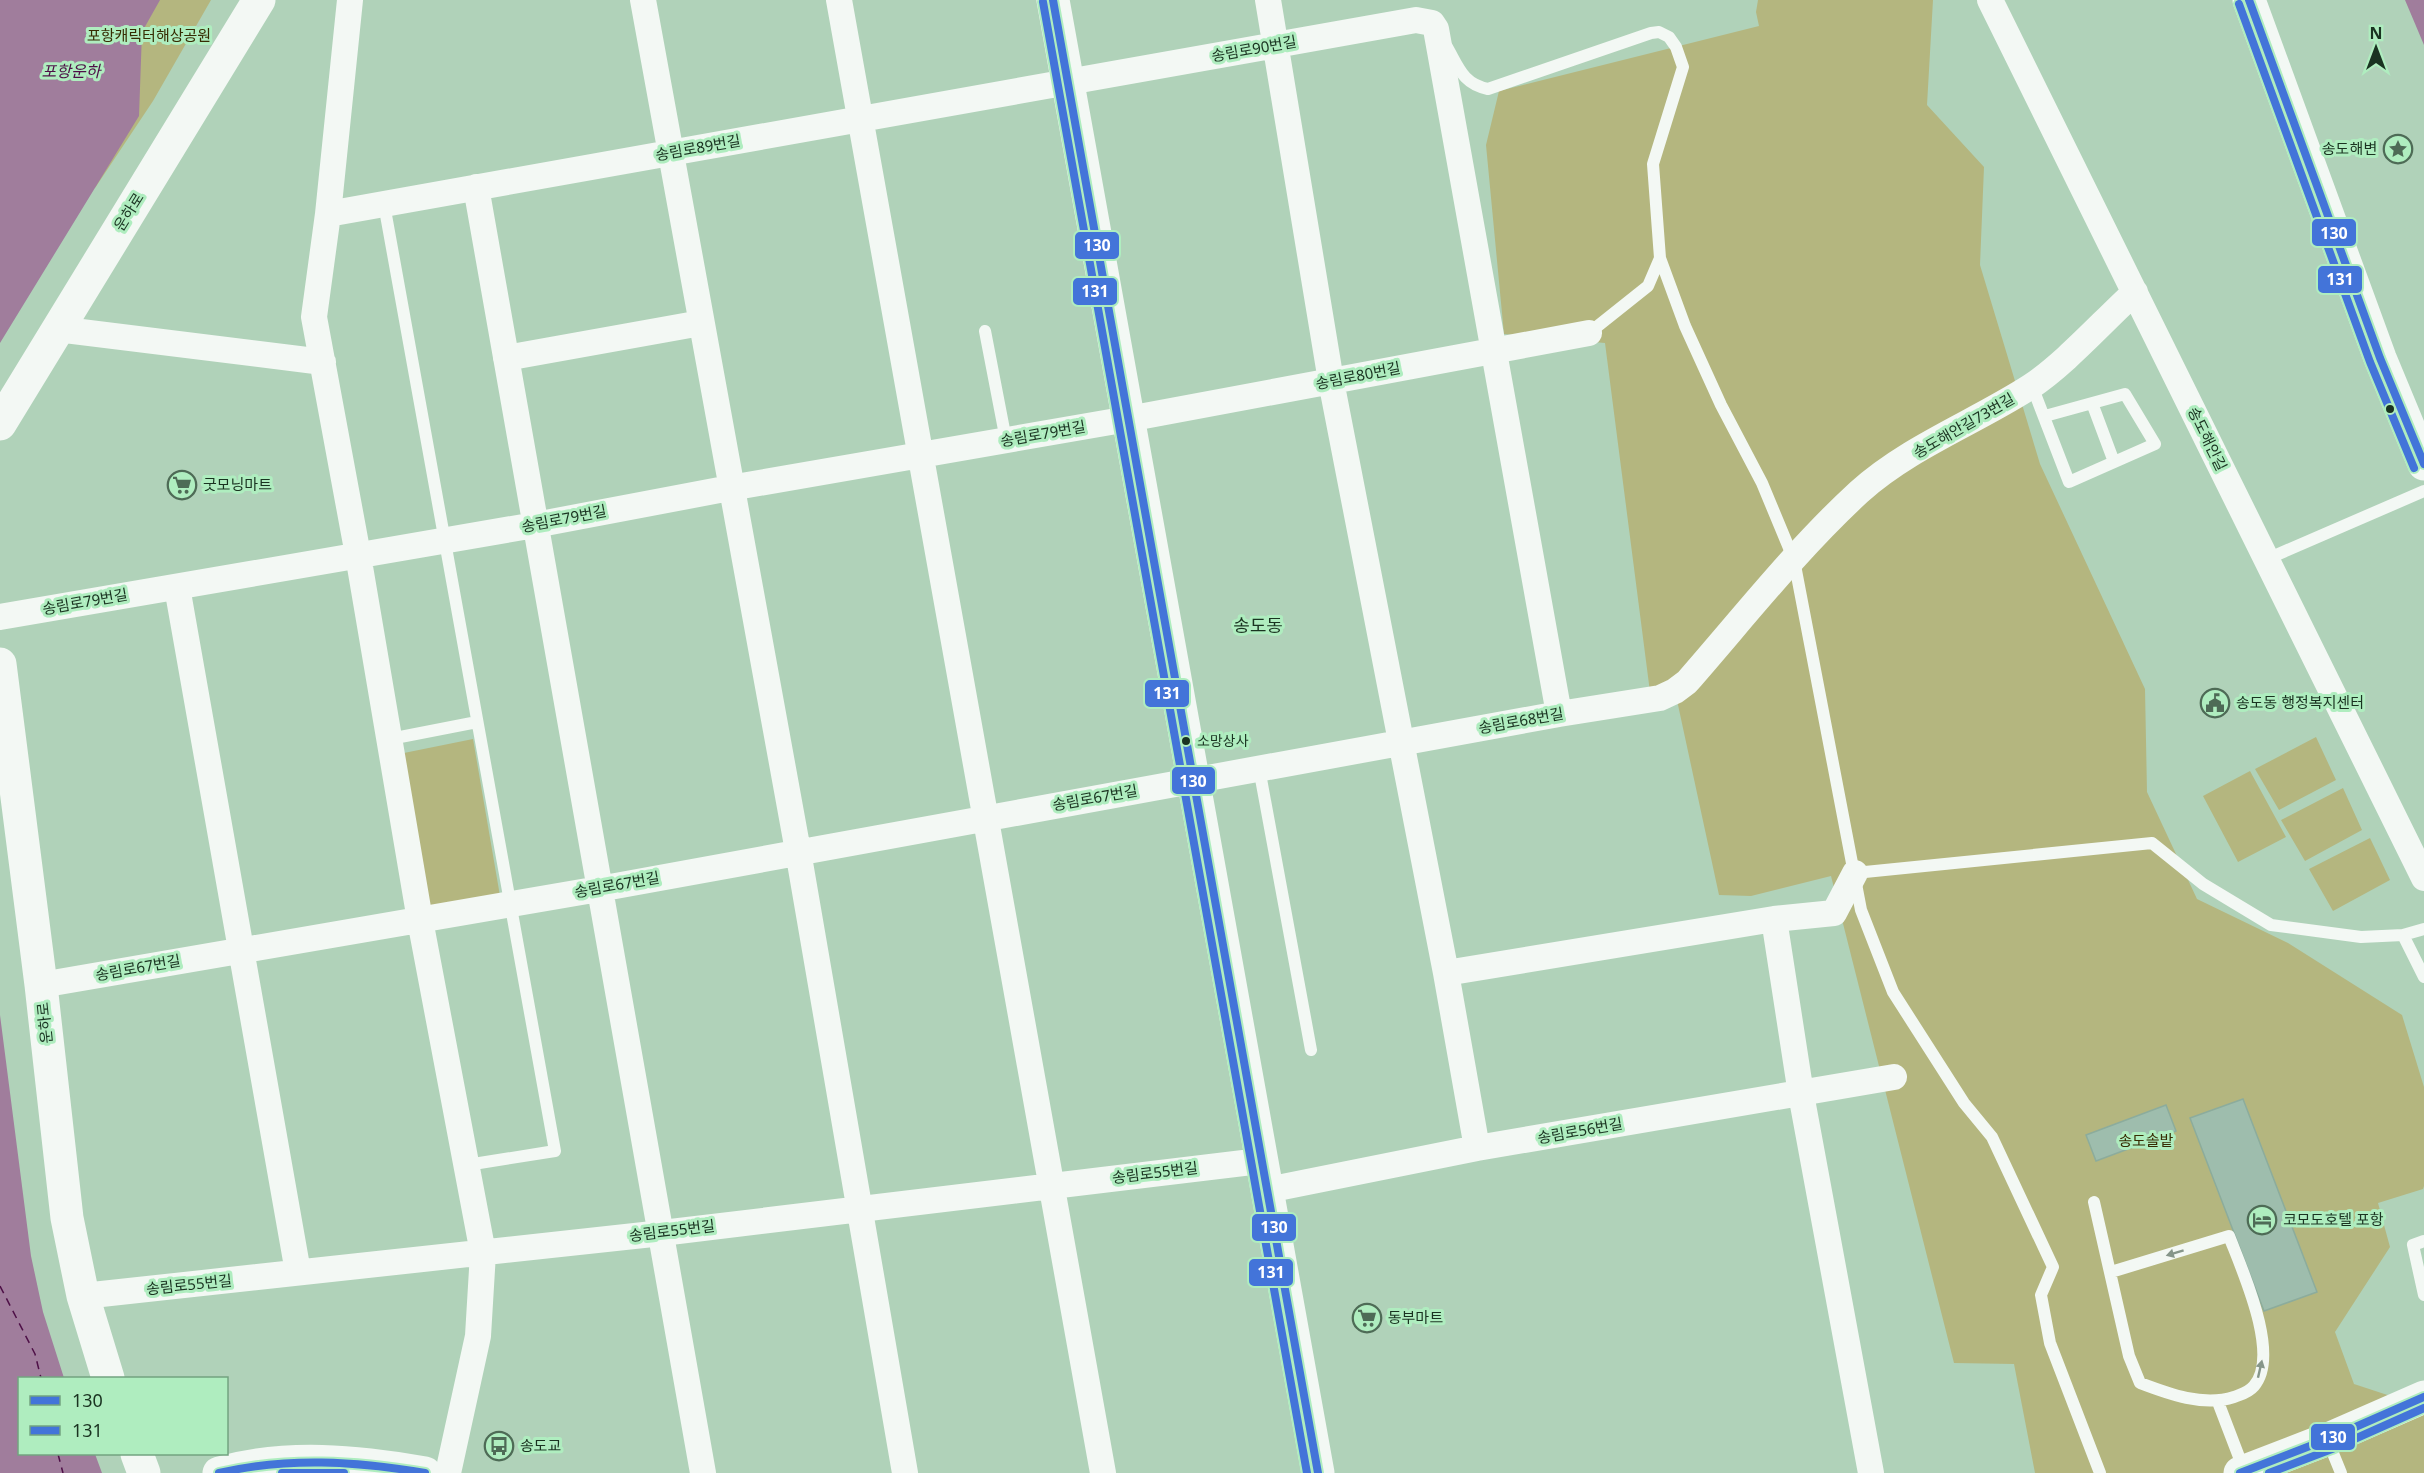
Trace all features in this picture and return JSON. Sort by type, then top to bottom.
[{"type":"street","name":"운하로","points":[[0,424],[259,0]]},
{"type":"street","points":[[350,0],[328,214],[314,317],[358,555],[420,920],[483,1253],[478,1336],[448,1473]]},
{"type":"street","points":[[643,0],[730,488],[798,851],[905,1473]]},
{"type":"street","points":[[838,0],[922,455],[1103,1473]]},
{"type":"street","points":[[1053,0],[1318,1473]]},
{"type":"street","points":[[1268,0],[1331,381],[1446,973],[1477,1148]]},
{"type":"street","name":"송도해안길","points":[[1990,0],[2424,878]]},
{"type":"street","points":[[2249,0],[2380,358],[2424,464]]},
{"type":"street","name":"송림로90번길","points":[[1067,82],[1416,20],[1432,22],[1436,29]]},
{"type":"street","points":[[1436,29],[1559,714]]},
{"type":"street","name":"송림로89번길","points":[[328,214],[1067,82]]},
{"type":"street","points":[[477,187],[703,1473]]},
{"type":"street","name":"송도해안길73번길","points":[[1794,560],[1860,492],[1888,471],[2032,386],[2055,368],[2134,292]]},
{"type":"street","points":[[506,358],[701,323]]},
{"type":"street","points":[[57,329],[323,362]]},
{"type":"street","name":"송림로80번길","points":[[1128,419],[1588,333]]},
{"type":"street","name":"송림로79번길","points":[[0,617],[535,525],[730,488],[1128,419]]},
{"type":"street","name":"송림로68번길","points":[[1193,780],[1660,698],[1675,691],[1688,681],[1794,560]]},
{"type":"street","points":[[177,587],[298,1272]]},
{"type":"street","name":"운하로","points":[[0,664],[41,985],[67,1218],[83,1296],[108,1377]]},
{"type":"street","name":"송림로67번길","points":[[41,985],[420,920],[1193,780]]},
{"type":"street","points":[[1446,973],[1774,919],[1834,913],[1855,873]]},
{"type":"street","points":[[1774,919],[1801,1094],[1871,1473]]},
{"type":"street","name":"송림로56번길","points":[[1264,1176],[1477,1148],[1894,1077]]},
{"type":"street","name":"송림로55번길","points":[[83,1296],[662,1233],[1052,1185],[1264,1176]]},
{"type":"street","points":[[2242,1472],[2328,1439],[2424,1397]]},
{"type":"street","points":[[136,1455],[144,1473]]},
{"type":"street","points":[[219,1473],[259,1465],[326,1461],[371,1464],[425,1473]]},
{"type":"lane","points":[[1436,29],[1467,81],[1476,87],[1488,89],[1650,33],[1659,32],[1669,37],[1676,47],[1683,67],[1653,164],[1660,258],[1685,326],[1721,405],[1762,483],[1794,560],[1861,910],[1893,992],[1964,1103],[1992,1137],[2053,1267],[2042,1295],[2050,1343],[2100,1473]]},
{"type":"lane","points":[[384,204],[555,1151],[467,1165]]},
{"type":"lane","points":[[1588,333],[1648,286],[1660,258]]},
{"type":"lane","points":[[985,331],[1006,441]]},
{"type":"lane","points":[[2032,386],[2069,482],[2155,444],[2125,394],[2045,417]]},
{"type":"lane","points":[[2092,403],[2114,462]]},
{"type":"lane","points":[[2267,559],[2424,491]]},
{"type":"lane","points":[[390,739],[477,722]]},
{"type":"lane","points":[[1259,768],[1311,1050]]},
{"type":"lane","points":[[1855,873],[2152,843],[2203,884],[2271,925],[2361,937],[2403,935],[2424,929]]},
{"type":"lane","points":[[2403,935],[2424,977]]},
{"type":"lane","points":[[2094,1202],[2129,1356],[2140,1383],[2171,1395],[2218,1402],[2247,1392],[2255,1385],[2263,1368],[2257,1314],[2229,1236],[2111,1272]]},
{"type":"lane","points":[[2424,1241],[2413,1245],[2424,1294]]},
{"type":"lane","points":[[2406,1251],[2424,1302]]},
{"type":"lane","points":[[2218,1402],[2242,1472]]},
{"type":"lane","points":[[2328,1439],[2341,1473]]},
{"type":"green space","name":"포항캐릭터해상공원","points":[[123,0],[211,0],[153,101],[95,188]]},
{"type":"green space","name":"송도솔밭","points":[[1758,0],[1933,0],[1927,105],[1984,167],[1980,265],[2040,464],[2145,689],[2147,792],[2197,899],[2288,943],[2402,1015],[2424,1087],[2424,1186],[2423,1189],[2378,1203],[2390,1247],[2335,1332],[2354,1384],[2424,1407],[2424,1473],[2035,1473],[2014,1364],[1954,1363],[1831,876],[1751,896],[1719,895],[1675,691],[1650,692],[1605,343],[1504,334],[1486,145],[1499,91],[1759,26],[1756,12]]},
{"type":"green space","points":[[2316,737],[2336,780],[2279,810],[2255,769]]},
{"type":"green space","points":[[473,739],[500,896],[426,909],[399,754]]},
{"type":"green space","points":[[2250,771],[2286,837],[2238,862],[2203,796]]},
{"type":"green space","points":[[2343,788],[2362,830],[2305,861],[2281,820]]},
{"type":"green space","points":[[2370,838],[2390,880],[2333,911],[2309,869]]},
{"type":"water","name":"포항운하","points":[[0,0],[160,0],[142,32],[139,116],[0,343]]},
{"type":"water","points":[[2405,0],[2424,0],[2424,45]]},
{"type":"water","points":[[0,1015],[31,1256],[43,1312],[64,1377],[18,1377],[18,1455],[95,1455],[102,1473],[0,1473]]},
{"type":"building","points":[[2243,1099],[2317,1292],[2264,1311],[2190,1118]]},
{"type":"building","points":[[2166,1105],[2176,1131],[2096,1161],[2086,1135]]},
{"type":"ferry route","points":[[0,1286],[35,1354],[41,1377]]},
{"type":"ferry route","points":[[58,1455],[63,1473]]},
{"type":"transit line","name":"130","points":[[1053,0],[1318,1473]]},
{"type":"transit line","name":"130","points":[[2249,0],[2380,358],[2424,464]]},
{"type":"transit line","name":"131","points":[[1043,2],[1307,1473]]},
{"type":"transit line","name":"131","points":[[2239,4],[2370,362],[2414,468]]},
{"type":"transit line","name":"130","points":[[2240,1473],[2328,1439],[2424,1397]]},
{"type":"transit line","name":"131","points":[[2269,1473],[2332,1449],[2424,1408]]},
{"type":"transit line","name":"130","points":[[219,1473],[270,1465],[322,1462],[425,1473]]},
{"type":"transit line","name":"131","points":[[282,1473],[344,1473]]},
{"type":"place","name":"송도해변","points":[[2398,149]]},
{"type":"place","name":"굿모닝마트","points":[[182,485]]},
{"type":"place","name":"송도동 행정복지센터","points":[[2215,703]]},
{"type":"place","name":"소망상사","points":[[1186,741]]},
{"type":"place","name":"코모도호텔 포항","points":[[2262,1220]]},
{"type":"place","name":"동부마트","points":[[1367,1318]]},
{"type":"place","name":"송도교","points":[[499,1446]]},
{"type":"district","name":"송도동","points":[[1258,626]]}]
